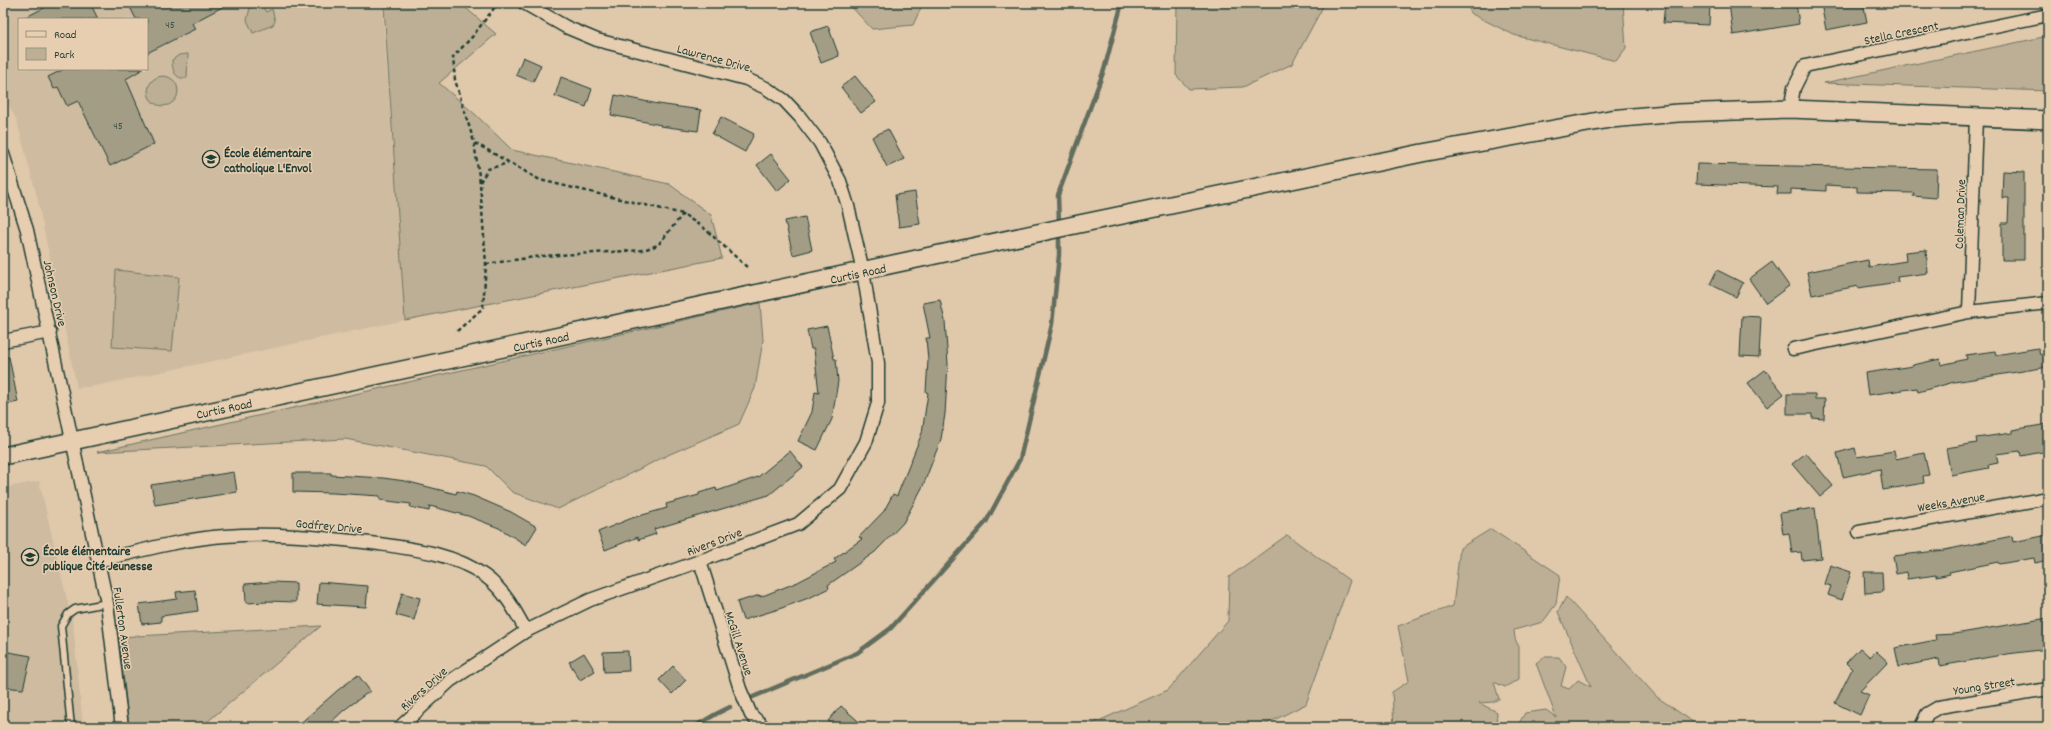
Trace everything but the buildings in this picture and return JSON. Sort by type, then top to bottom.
[{"type":"main road","name":"Curtis Road","points":[[3,456],[1079,224],[1422,153],[1610,118],[1678,113],[1790,110],[2048,120]]},
{"type":"street","name":"Lawrence Drive","points":[[524,3],[566,27],[597,40],[746,79],[766,88],[784,100],[820,143],[840,181],[848,206],[863,271]]},
{"type":"street","name":"Stella Crescent","points":[[1790,110],[1794,88],[1805,66],[2048,16]]},
{"type":"street","name":"Coleman Drive","points":[[1969,312],[1976,118]]},
{"type":"street","name":"Johnson Drive","points":[[3,154],[27,230],[72,440]]},
{"type":"street","name":"Rivers Drive","points":[[400,727],[450,681],[526,631],[590,600],[798,524],[840,489],[866,442],[878,403],[878,363],[863,271]]},
{"type":"street","points":[[1793,349],[1969,312],[2048,304]]},
{"type":"street","points":[[3,341],[50,332]]},
{"type":"street","name":"Fullerton Avenue","points":[[72,440],[107,603],[122,727]]},
{"type":"street","name":"Weeks Avenue","points":[[1859,532],[2048,498]]},
{"type":"street","name":"Godfrey Drive","points":[[98,561],[179,542],[225,536],[308,535],[412,548],[458,561],[485,576],[511,603],[526,631]]},
{"type":"street","name":"McGill Avenue","points":[[700,561],[740,689],[751,715],[764,727]]},
{"type":"street","name":"Young Street","points":[[1921,727],[1923,719],[1927,714],[1939,707],[2048,689]]},
{"type":"lane","points":[[71,727],[61,626],[68,614],[75,609],[107,603]]},
{"type":"path","points":[[457,331],[483,308],[486,264],[480,183],[474,142],[455,80],[453,57],[472,37],[498,3]]},
{"type":"path","points":[[474,142],[540,180],[683,214],[705,229],[748,268]]},
{"type":"path","points":[[480,183],[488,169],[509,162]]},
{"type":"path","points":[[486,264],[542,256],[643,250],[658,244],[683,214]]},
{"type":"shaded area","name":"École élémentaire catholique L'Envol","points":[[3,3],[382,3],[405,320],[95,386],[77,388],[37,197],[17,121],[3,94]]},
{"type":"shaded area","name":"École élémentaire publique Cité Jeunesse","points":[[39,481],[73,625],[83,727],[3,727],[3,488]]},
{"type":"green space","points":[[388,3],[460,3],[496,34],[439,83],[476,115],[512,150],[669,184],[711,215],[722,258],[405,320],[384,7]]},
{"type":"green space","points":[[848,3],[923,3],[913,25],[872,29]]},
{"type":"green space","points":[[1177,3],[1325,3],[1292,64],[1243,87],[1189,89],[1176,75]]},
{"type":"green space","points":[[1465,3],[1623,3],[1626,48],[1616,61],[1514,35],[1472,14]]},
{"type":"green space","points":[[261,4],[266,12],[272,9],[275,21],[273,25],[253,33],[247,20],[250,8]]},
{"type":"green space","points":[[2048,36],[2048,91],[1824,83]]},
{"type":"green space","points":[[188,54],[187,78],[177,76],[174,71],[172,60],[179,55]]},
{"type":"green space","points":[[163,76],[174,80],[178,91],[174,102],[163,106],[152,102],[148,91],[152,80]]},
{"type":"green space","points":[[116,270],[179,277],[172,351],[112,347]]},
{"type":"green space","points":[[760,303],[763,340],[755,388],[739,424],[670,454],[558,509],[512,492],[486,466],[345,439],[97,452]]},
{"type":"green space","points":[[1491,529],[1560,575],[1556,604],[1543,622],[1514,630],[1515,639],[1519,647],[1519,679],[1505,687],[1494,682],[1499,699],[1493,702],[1479,703],[1497,712],[1496,727],[1466,727],[1454,724],[1452,727],[1394,727],[1392,692],[1409,681],[1398,626],[1453,606],[1460,548]]},
{"type":"green space","points":[[1287,535],[1350,581],[1306,704],[1260,727],[1085,727],[1168,690],[1228,621],[1229,577]]},
{"type":"green space","points":[[1566,597],[1657,697],[1700,727],[1526,727],[1519,723],[1525,713],[1546,710],[1556,717],[1536,663],[1544,657],[1559,657],[1566,667],[1561,686],[1569,689],[1578,680],[1591,687],[1558,612]]},
{"type":"green space","points":[[321,626],[201,727],[129,727],[119,637]]},
{"type":"waterway","points":[[1059,224],[1058,195],[1104,70],[1122,3]]},
{"type":"waterway","points":[[753,697],[857,653],[891,628],[986,522],[1020,459],[1052,324],[1059,255],[1059,232]]},
{"type":"waterway","points":[[694,727],[730,707]]},
{"type":"place","name":"École élémentaire catholique L'Envol","points":[[211,159]]},
{"type":"place","name":"École élémentaire publique Cité Jeunesse","points":[[30,557]]}]
